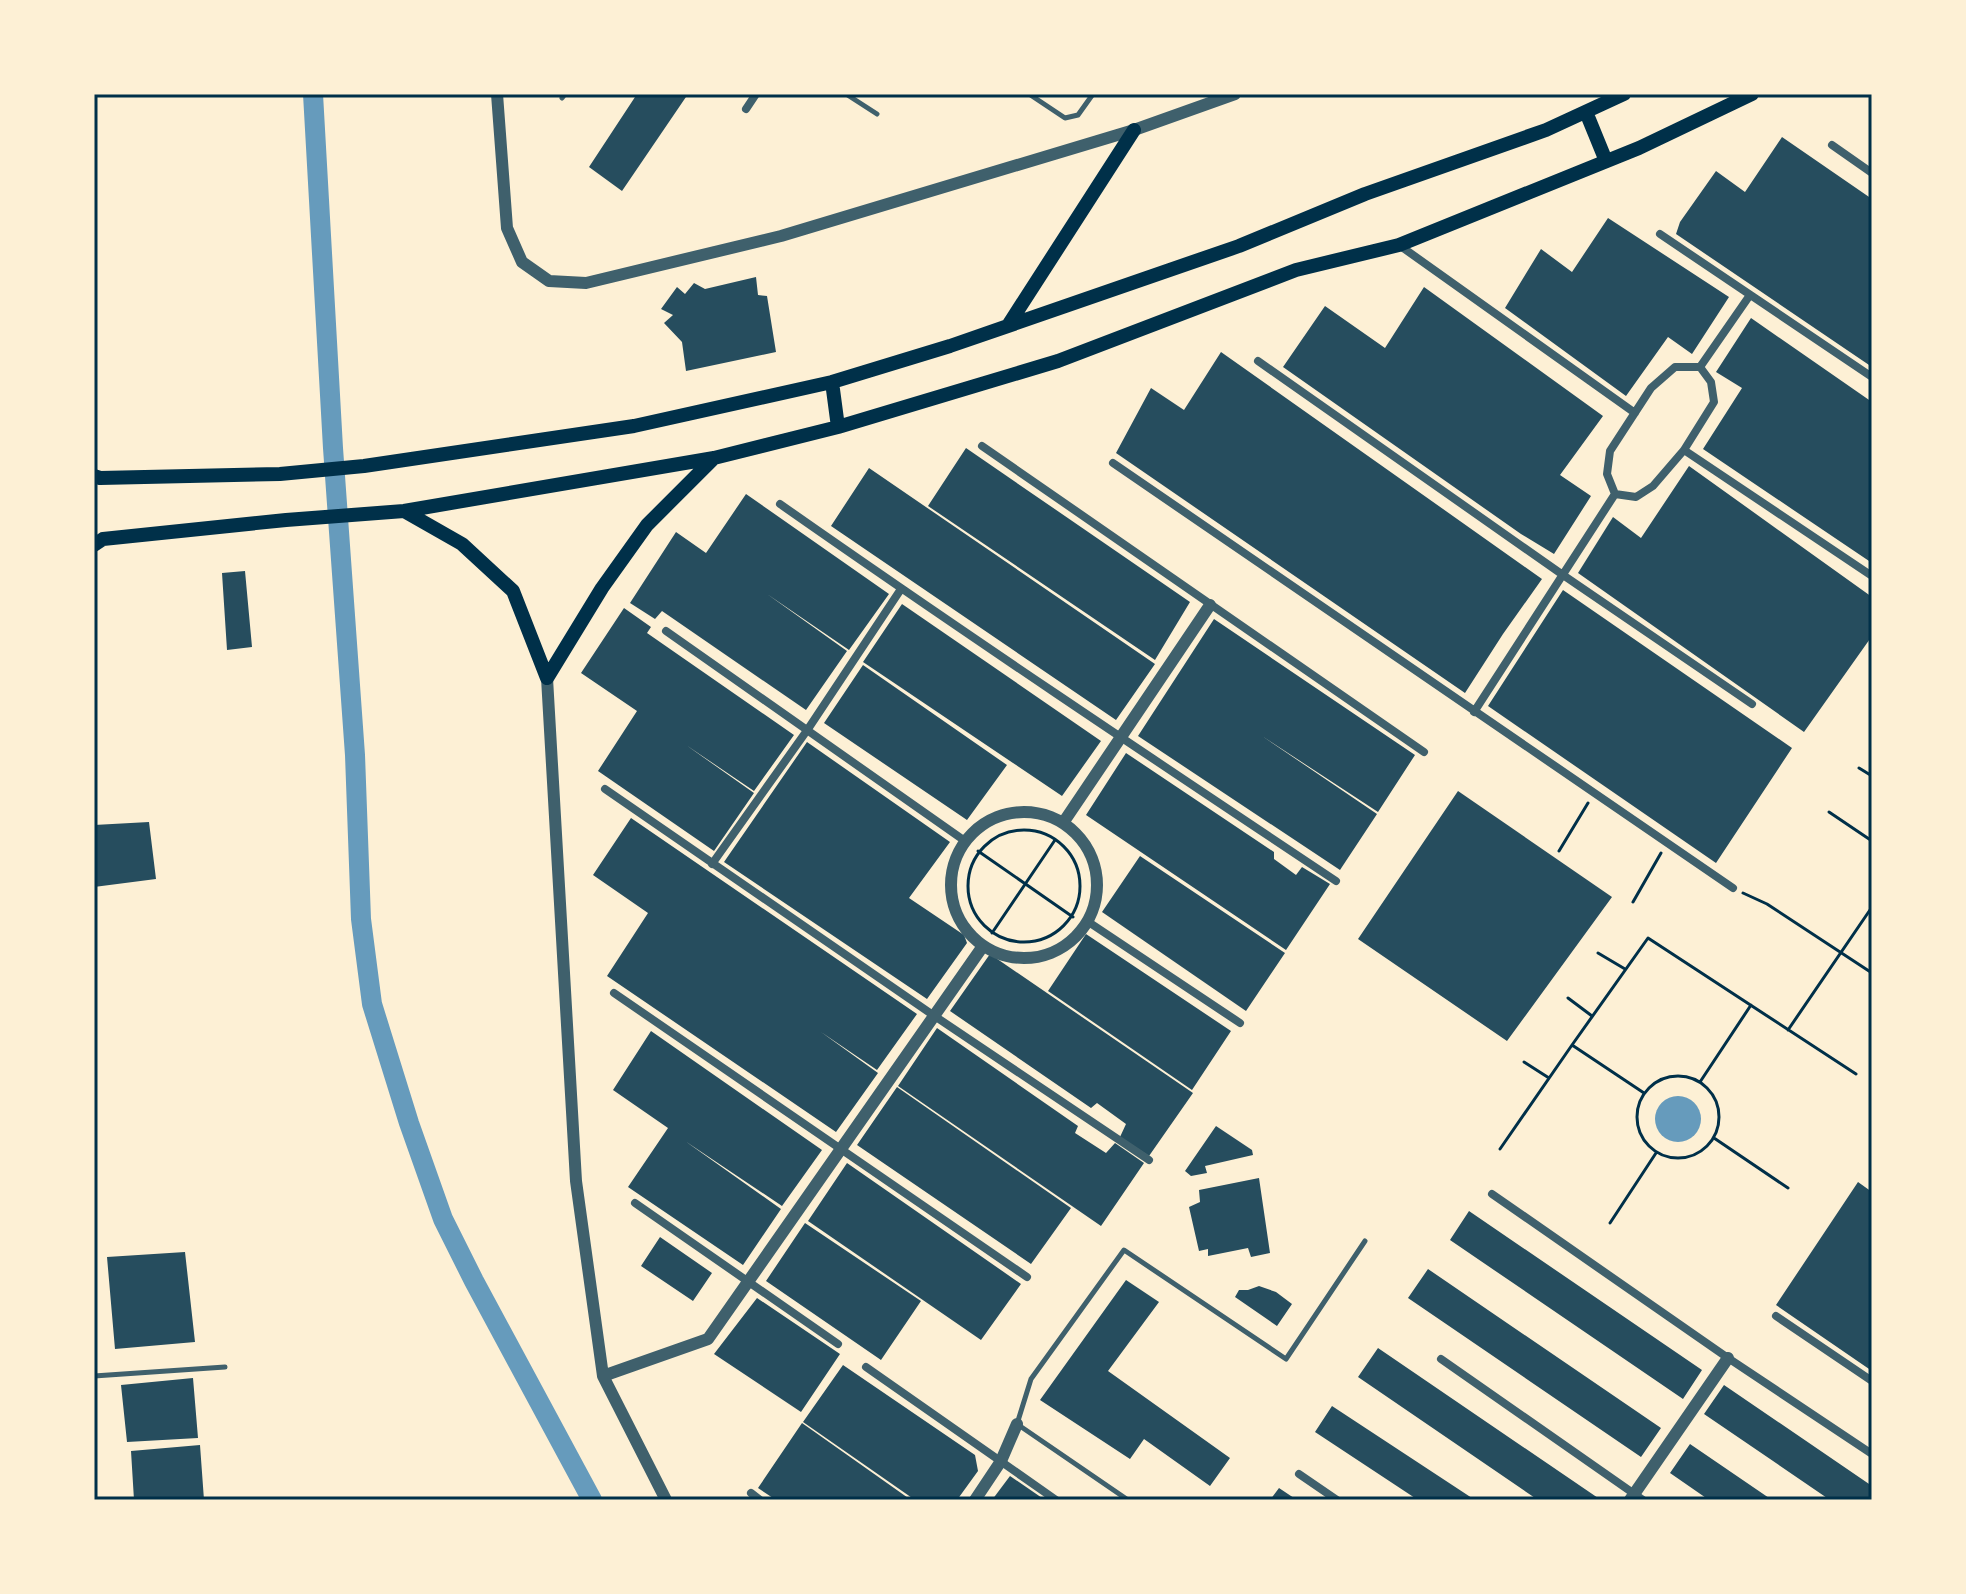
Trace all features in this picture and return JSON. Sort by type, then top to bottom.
[{"type":"main road","points":[[94,476],[280,474],[364,466],[634,426],[832,382],[950,346],[1239,246],[1365,194],[1546,130],[1624,94]]},
{"type":"main road","points":[[94,545],[103,539],[404,511],[714,458],[838,427],[1058,361],[1296,270],[1399,245],[1639,148],[1752,94]]},
{"type":"main road","points":[[1586,112],[1606,161]]},
{"type":"main road","points":[[1009,324],[1134,130]]},
{"type":"main road","points":[[832,382],[838,427]]},
{"type":"main road","points":[[547,678],[602,588],[647,525],[714,458]]},
{"type":"main road","points":[[404,511],[462,544],[513,591],[547,678]]},
{"type":"street","points":[[497,94],[507,228],[522,262],[549,281],[586,283],[781,236],[1134,130],[1231,95]]},
{"type":"street","points":[[746,109],[756,94]]},
{"type":"street","points":[[1832,145],[1872,173]]},
{"type":"street","points":[[1660,234],[1872,377]]},
{"type":"street","points":[[1399,245],[1635,413]]},
{"type":"street","points":[[1700,367],[1750,295]]},
{"type":"street","points":[[1258,361],[1752,704]]},
{"type":"street","points":[[1615,494],[1607,474],[1610,451],[1651,388],[1675,367],[1700,367]]},
{"type":"street","points":[[1615,494],[1636,497],[1653,486],[1684,450],[1714,402],[1711,382],[1700,367]]},
{"type":"street","points":[[982,446],[1424,752]]},
{"type":"street","points":[[1684,450],[1872,576]]},
{"type":"street","points":[[1113,463],[1733,888]]},
{"type":"street","points":[[1474,712],[1615,494]]},
{"type":"street","points":[[780,504],[901,589],[1336,881]]},
{"type":"street","points":[[712,864],[808,729],[901,589]]},
{"type":"street","points":[[1063,823],[1210,605]]},
{"type":"street","points":[[666,631],[965,841]]},
{"type":"street","points":[[547,678],[576,1181],[603,1376],[666,1500]]},
{"type":"street","points":[[605,789],[1149,1160]]},
{"type":"street","points":[[1021,812],[1043,815],[1063,823],[1079,838],[1091,857],[1097,879],[1095,901],[1087,921],[1072,940],[1052,953],[1029,958],[1005,956],[983,946],[966,930],[955,909],[951,886],[954,863],[965,841],[980,826],[1000,816],[1021,812]]},
{"type":"street","points":[[1087,921],[1240,1023]]},
{"type":"street","points":[[603,1376],[708,1339],[983,946]]},
{"type":"street","points":[[614,993],[1027,1277]]},
{"type":"street","points":[[1492,1194],[1872,1454]]},
{"type":"street","points":[[635,1203],[838,1344]]},
{"type":"street","points":[[1776,1316],[1872,1381]]},
{"type":"street","points":[[1441,1359],[1635,1498],[1728,1358]]},
{"type":"street","points":[[866,1367],[1056,1500]]},
{"type":"street","points":[[975,1500],[1001,1461],[1017,1424]]},
{"type":"street","points":[[1299,1474],[1337,1500]]},
{"type":"street","points":[[751,1493],[760,1500]]},
{"type":"lane","points":[[846,94],[877,114]]},
{"type":"lane","points":[[1029,94],[1065,118],[1078,115],[1093,94]]},
{"type":"lane","points":[[1128,1500],[1017,1424],[1031,1379],[1124,1250],[1286,1359],[1365,1241]]},
{"type":"lane","points":[[94,1376],[225,1367]]},
{"type":"path","points":[[1859,768],[1872,776]]},
{"type":"path","points":[[1559,851],[1594,794]]},
{"type":"path","points":[[1829,812],[1872,841]]},
{"type":"path","points":[[983,946],[1063,823]]},
{"type":"path","points":[[1020,829],[1040,832],[1055,839],[1069,851],[1080,874],[1080,898],[1071,917],[1060,930],[1038,941],[1013,941],[993,932],[976,914],[969,894],[969,874],[979,852],[991,840],[1020,829]]},
{"type":"path","points":[[965,841],[1071,917],[1087,921]]},
{"type":"path","points":[[1633,902],[1666,843]]},
{"type":"path","points":[[1733,888],[1767,904],[1872,973]]},
{"type":"path","points":[[1788,1030],[1872,907]]},
{"type":"path","points":[[1500,1149],[1648,938],[1856,1074]]},
{"type":"path","points":[[1598,953],[1625,969]]},
{"type":"path","points":[[1568,998],[1592,1016]]},
{"type":"path","points":[[1700,1082],[1751,1005]]},
{"type":"path","points":[[1572,1045],[1644,1093]]},
{"type":"path","points":[[1524,1062],[1549,1078]]},
{"type":"path","points":[[1689,1077],[1700,1082],[1710,1090],[1720,1113],[1714,1138],[1706,1149],[1695,1156],[1668,1158],[1656,1153],[1639,1132],[1638,1105],[1644,1093],[1664,1078],[1689,1077]]},
{"type":"path","points":[[1714,1138],[1788,1188]]},
{"type":"path","points":[[1610,1223],[1656,1153]]},
{"type":"water","points":[[1678,1096],[1694,1103],[1701,1119],[1694,1135],[1678,1142],[1662,1135],[1655,1119],[1662,1103]]},
{"type":"building","points":[[637,94],[688,94],[622,191],[589,167]]},
{"type":"building","points":[[1782,137],[1872,199],[1872,367],[1676,234],[1680,222],[1716,171],[1745,192]]},
{"type":"building","points":[[1608,218],[1729,297],[1692,354],[1668,337],[1626,396],[1505,308],[1541,249],[1572,272]]},
{"type":"building","points":[[756,277],[758,295],[767,296],[776,352],[686,371],[682,342],[664,323],[673,315],[661,309],[677,287],[685,294],[694,283],[705,289]]},
{"type":"building","points":[[1424,287],[1603,416],[1560,475],[1591,496],[1554,554],[1283,367],[1325,306],[1385,348]]},
{"type":"building","points":[[1751,318],[1872,402],[1872,563],[1703,449],[1742,388],[1716,372]]},
{"type":"building","points":[[1221,352],[1542,579],[1465,693],[1116,453],[1151,388],[1184,410]]},
{"type":"building","points":[[966,448],[1190,602],[1155,660],[928,506]]},
{"type":"building","points":[[1689,466],[1872,597],[1872,636],[1804,732],[1578,573],[1613,517],[1641,538]]},
{"type":"building","points":[[869,468],[1155,664],[1116,720],[831,526]]},
{"type":"building","points":[[746,494],[889,594],[849,650],[767,594],[847,651],[806,710],[662,611],[655,619],[630,603],[676,532],[706,553]]},
{"type":"building","points":[[245,571],[252,647],[227,650],[222,573]]},
{"type":"building","points":[[1563,590],[1792,748],[1716,863],[1488,706]]},
{"type":"building","points":[[902,604],[1101,741],[1062,796],[863,662]]},
{"type":"building","points":[[624,608],[651,627],[647,633],[794,735],[754,791],[686,745],[754,793],[714,851],[598,771],[637,711],[581,673]]},
{"type":"building","points":[[1214,619],[1415,755],[1378,812],[1262,736],[1377,814],[1340,870],[1138,736]]},
{"type":"building","points":[[863,665],[1007,765],[967,820],[824,723]]},
{"type":"building","points":[[807,742],[950,842],[909,898],[964,935],[967,943],[927,999],[724,862]]},
{"type":"building","points":[[1126,753],[1274,852],[1274,859],[1296,875],[1302,867],[1330,884],[1286,950],[1086,815]]},
{"type":"building","points":[[1458,791],[1612,897],[1507,1041],[1358,939]]},
{"type":"building","points":[[631,818],[917,1014],[877,1070],[821,1032],[878,1073],[836,1132],[607,976],[648,913],[593,875]]},
{"type":"building","points":[[149,822],[156,879],[94,887],[94,825]]},
{"type":"building","points":[[1140,856],[1285,953],[1246,1011],[1102,912]]},
{"type":"building","points":[[1086,934],[1231,1031],[1192,1090],[1048,991]]},
{"type":"building","points":[[990,954],[1193,1093],[1149,1156],[1120,1137],[1126,1124],[1097,1103],[1091,1108],[950,1011]]},
{"type":"building","points":[[937,1028],[1078,1126],[1075,1133],[1106,1153],[1115,1143],[1144,1163],[1101,1226],[898,1086]]},
{"type":"building","points":[[651,1031],[822,1150],[782,1206],[685,1141],[781,1209],[743,1265],[628,1187],[668,1128],[613,1090]]},
{"type":"building","points":[[897,1087],[1071,1208],[1031,1264],[857,1145]]},
{"type":"building","points":[[1216,1126],[1252,1150],[1253,1155],[1205,1166],[1207,1173],[1191,1176],[1185,1171]]},
{"type":"building","points":[[847,1163],[1021,1284],[981,1340],[808,1221]]},
{"type":"building","points":[[1259,1178],[1270,1253],[1251,1257],[1248,1248],[1208,1256],[1208,1249],[1199,1251],[1189,1207],[1200,1202],[1199,1190]]},
{"type":"building","points":[[1858,1182],[1872,1192],[1872,1371],[1776,1305]]},
{"type":"building","points":[[1469,1211],[1702,1370],[1683,1399],[1450,1240]]},
{"type":"building","points":[[805,1223],[921,1301],[881,1360],[766,1281]]},
{"type":"building","points":[[660,1237],[712,1273],[693,1301],[641,1266]]},
{"type":"building","points":[[185,1252],[195,1342],[115,1349],[107,1257]]},
{"type":"building","points":[[1428,1269],[1661,1428],[1641,1457],[1408,1298]]},
{"type":"building","points":[[1126,1280],[1159,1302],[1108,1371],[1230,1458],[1210,1486],[1144,1439],[1130,1459],[1040,1400]]},
{"type":"building","points":[[1259,1286],[1276,1292],[1292,1304],[1277,1326],[1235,1297],[1239,1290]]},
{"type":"building","points":[[757,1298],[840,1354],[801,1412],[714,1354]]},
{"type":"building","points":[[1378,1348],[1601,1500],[1538,1500],[1358,1377]]},
{"type":"building","points":[[843,1365],[975,1455],[978,1471],[957,1500],[915,1500],[803,1422]]},
{"type":"building","points":[[193,1378],[198,1438],[127,1442],[121,1385]]},
{"type":"building","points":[[1724,1385],[1872,1486],[1872,1500],[1830,1500],[1704,1414]]},
{"type":"building","points":[[1332,1406],[1475,1500],[1418,1500],[1315,1432]]},
{"type":"building","points":[[802,1423],[911,1500],[776,1500],[758,1488]]},
{"type":"building","points":[[1690,1444],[1772,1500],[1709,1500],[1670,1473]]},
{"type":"building","points":[[200,1445],[204,1500],[134,1500],[131,1451]]},
{"type":"building","points":[[1010,1476],[1045,1500],[992,1500]]},
{"type":"building","points":[[1279,1488],[1297,1500],[1270,1500]]},
{"type":"waterway","points":[[313,94],[333,448],[355,755],[361,919],[372,1004],[443,1219],[592,1500]]}]
